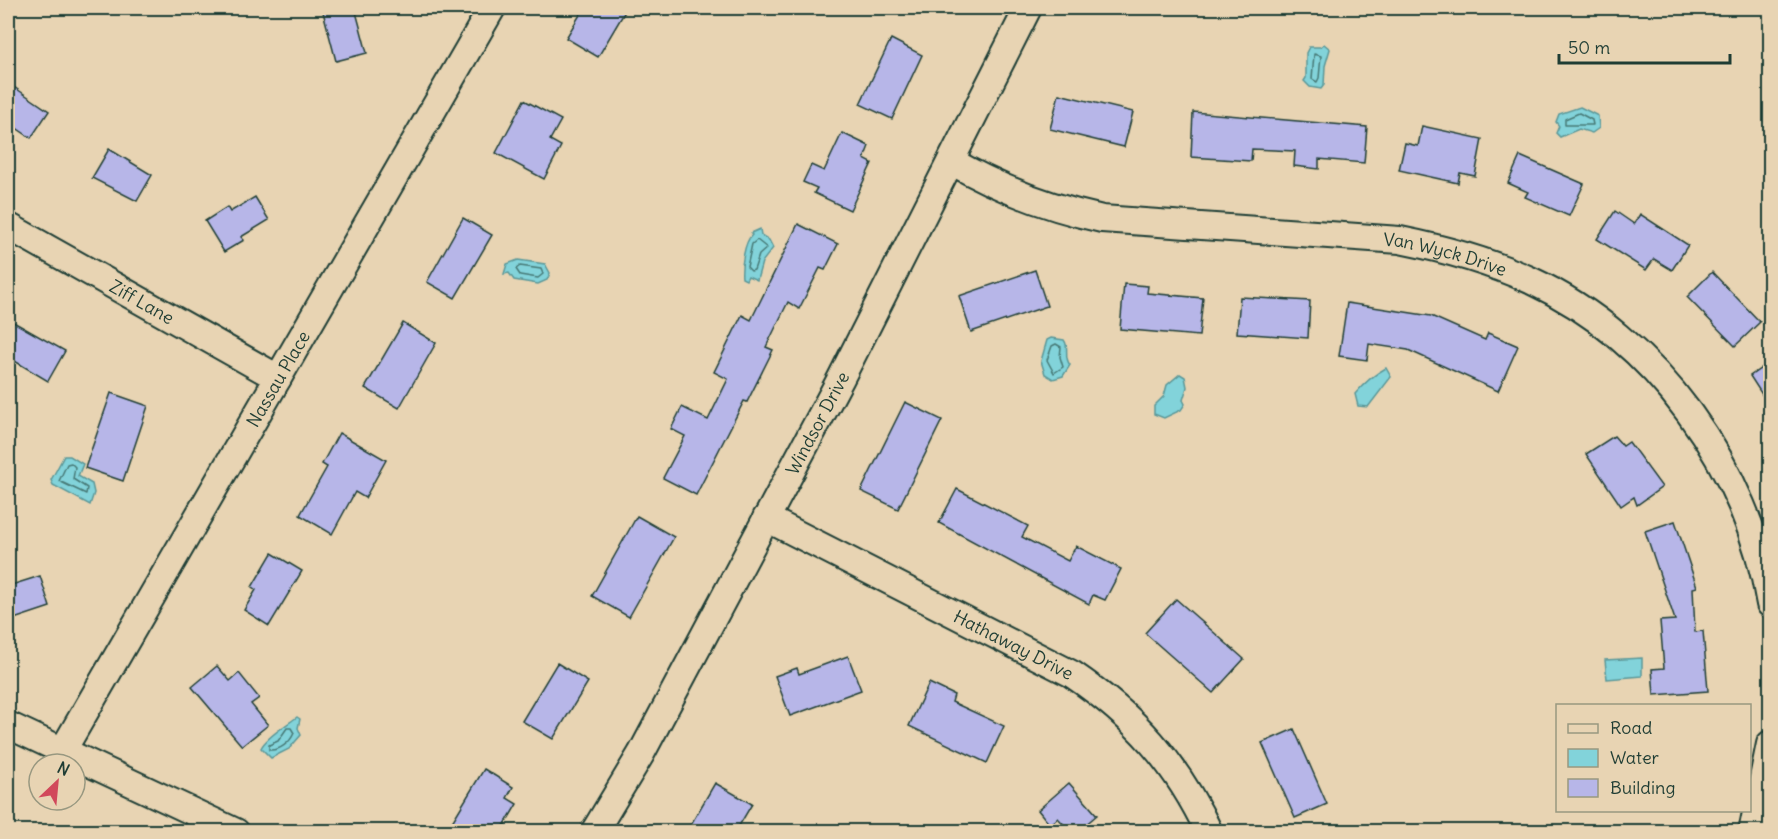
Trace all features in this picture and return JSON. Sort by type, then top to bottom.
[{"type":"street","name":"Nassau Place","points":[[63,750],[492,8]]},
{"type":"street","name":"Windsor Drive","points":[[594,831],[641,754],[841,378],[1028,8]]},
{"type":"street","name":"Van Wyck Drive","points":[[951,161],[1012,193],[1056,209],[1102,219],[1400,240],[1446,249],[1490,263],[1532,281],[1573,304],[1610,331],[1645,361],[1681,401],[1704,433],[1731,480],[1752,529],[1770,604]]},
{"type":"street","name":"Ziff Lane","points":[[8,226],[278,378]]},
{"type":"street","name":"Hathaway Drive","points":[[766,518],[1072,674],[1106,697],[1141,728],[1171,765],[1193,799],[1209,831]]},
{"type":"street","points":[[8,724],[236,831]]},
{"type":"street","points":[[1752,831],[1770,744]]},
{"type":"water","points":[[1324,44],[1330,49],[1325,66],[1324,85],[1321,89],[1310,87],[1304,81],[1306,53],[1309,47],[1320,47]]},
{"type":"water","points":[[1580,107],[1598,116],[1599,128],[1592,133],[1579,129],[1560,137],[1556,133],[1559,126],[1556,122],[1559,114]]},
{"type":"water","points":[[760,229],[761,235],[769,240],[773,248],[762,262],[757,280],[748,276],[746,280],[742,278],[745,249],[751,233]]},
{"type":"water","points":[[518,260],[545,264],[550,273],[547,280],[538,284],[514,280],[509,273],[504,274],[507,264]]},
{"type":"water","points":[[1051,338],[1064,340],[1070,365],[1063,376],[1053,379],[1045,374],[1041,361],[1047,340]]},
{"type":"water","points":[[1386,368],[1391,377],[1368,407],[1358,406],[1355,394],[1369,379]]},
{"type":"water","points":[[1180,374],[1185,377],[1187,387],[1183,400],[1185,404],[1181,410],[1164,418],[1154,414],[1154,406],[1164,396],[1167,385]]},
{"type":"water","points":[[64,456],[70,456],[83,464],[78,476],[92,484],[94,493],[90,505],[53,485],[51,480]]},
{"type":"water","points":[[1642,658],[1642,676],[1607,679],[1605,660]]},
{"type":"water","points":[[297,717],[300,719],[298,728],[301,735],[289,749],[271,758],[261,748],[272,735]]},
{"type":"building","points":[[322,8],[355,8],[367,53],[336,61]]},
{"type":"building","points":[[584,8],[627,8],[598,57],[566,38]]},
{"type":"building","points":[[891,39],[922,55],[892,119],[860,104]]},
{"type":"building","points":[[8,83],[49,111],[31,138],[9,123],[12,116],[8,114]]},
{"type":"building","points":[[1059,94],[1133,112],[1124,147],[1050,129]]},
{"type":"building","points":[[524,100],[561,120],[550,140],[561,146],[544,179],[496,153]]},
{"type":"building","points":[[1193,112],[1367,127],[1364,163],[1319,159],[1319,169],[1294,166],[1295,151],[1252,149],[1251,161],[1191,157]]},
{"type":"building","points":[[1422,126],[1482,139],[1475,176],[1460,173],[1458,183],[1399,170],[1405,143],[1418,146]]},
{"type":"building","points":[[842,133],[869,146],[864,159],[872,163],[850,210],[814,193],[817,188],[803,182],[811,165],[824,171]]},
{"type":"building","points":[[109,149],[152,175],[137,201],[92,178]]},
{"type":"building","points":[[1520,156],[1584,184],[1569,216],[1525,197],[1528,192],[1508,183]]},
{"type":"building","points":[[255,197],[269,220],[241,237],[244,240],[224,252],[205,221],[227,207],[230,212]]},
{"type":"building","points":[[1615,211],[1634,224],[1640,214],[1688,245],[1672,270],[1654,259],[1646,270],[1597,239]]},
{"type":"building","points":[[463,218],[492,235],[455,298],[427,282]]},
{"type":"building","points":[[798,224],[838,244],[825,270],[820,268],[799,309],[788,302],[766,347],[773,350],[696,495],[663,478],[685,436],[671,429],[682,407],[708,420],[728,379],[714,372],[742,315],[751,320]]},
{"type":"building","points":[[1035,270],[1047,306],[971,332],[959,296]]},
{"type":"building","points":[[1712,272],[1760,322],[1735,346],[1687,297]]},
{"type":"building","points":[[1124,284],[1148,286],[1147,293],[1203,298],[1199,336],[1120,329]]},
{"type":"building","points":[[1240,297],[1310,301],[1308,338],[1237,333]]},
{"type":"building","points":[[1347,303],[1431,316],[1485,340],[1488,333],[1518,346],[1498,391],[1408,350],[1369,344],[1367,360],[1339,356]]},
{"type":"building","points":[[8,319],[65,351],[48,381],[8,357]]},
{"type":"building","points":[[403,323],[436,343],[399,408],[365,388]]},
{"type":"building","points":[[1770,362],[1770,407],[1750,376]]},
{"type":"building","points":[[111,393],[148,406],[123,481],[85,468]]},
{"type":"building","points":[[905,402],[942,420],[898,509],[861,491]]},
{"type":"building","points":[[339,433],[386,460],[365,498],[355,492],[332,534],[300,515],[327,467],[322,464]]},
{"type":"building","points":[[1614,436],[1623,446],[1629,442],[1662,487],[1637,505],[1634,497],[1621,506],[1586,454]]},
{"type":"building","points":[[957,489],[1028,526],[1022,537],[1068,561],[1076,546],[1121,569],[1105,600],[1093,595],[1089,604],[939,523]]},
{"type":"building","points":[[637,516],[674,537],[629,617],[592,596]]},
{"type":"building","points":[[1675,521],[1697,587],[1693,588],[1695,632],[1703,631],[1708,691],[1654,695],[1652,669],[1664,668],[1660,621],[1675,620],[1645,531]]},
{"type":"building","points":[[272,553],[302,571],[269,626],[244,610],[256,590],[252,587]]},
{"type":"building","points":[[40,576],[50,607],[8,621],[8,586]]},
{"type":"building","points":[[1176,599],[1244,659],[1213,693],[1145,633]]},
{"type":"building","points":[[848,656],[861,690],[790,716],[775,676],[797,668],[799,674]]},
{"type":"building","points":[[557,663],[588,682],[553,739],[522,721]]},
{"type":"building","points":[[217,666],[230,681],[239,673],[259,698],[251,704],[268,725],[242,746],[192,687]]},
{"type":"building","points":[[929,683],[954,695],[952,702],[1004,726],[987,763],[909,726]]},
{"type":"building","points":[[1294,729],[1327,804],[1295,818],[1262,743]]},
{"type":"building","points":[[484,769],[513,787],[507,798],[517,804],[501,831],[467,831],[452,822]]},
{"type":"building","points":[[715,783],[752,804],[736,831],[687,831]]},
{"type":"building","points":[[1069,783],[1097,815],[1078,831],[1070,831],[1058,818],[1050,825],[1038,810]]}]
